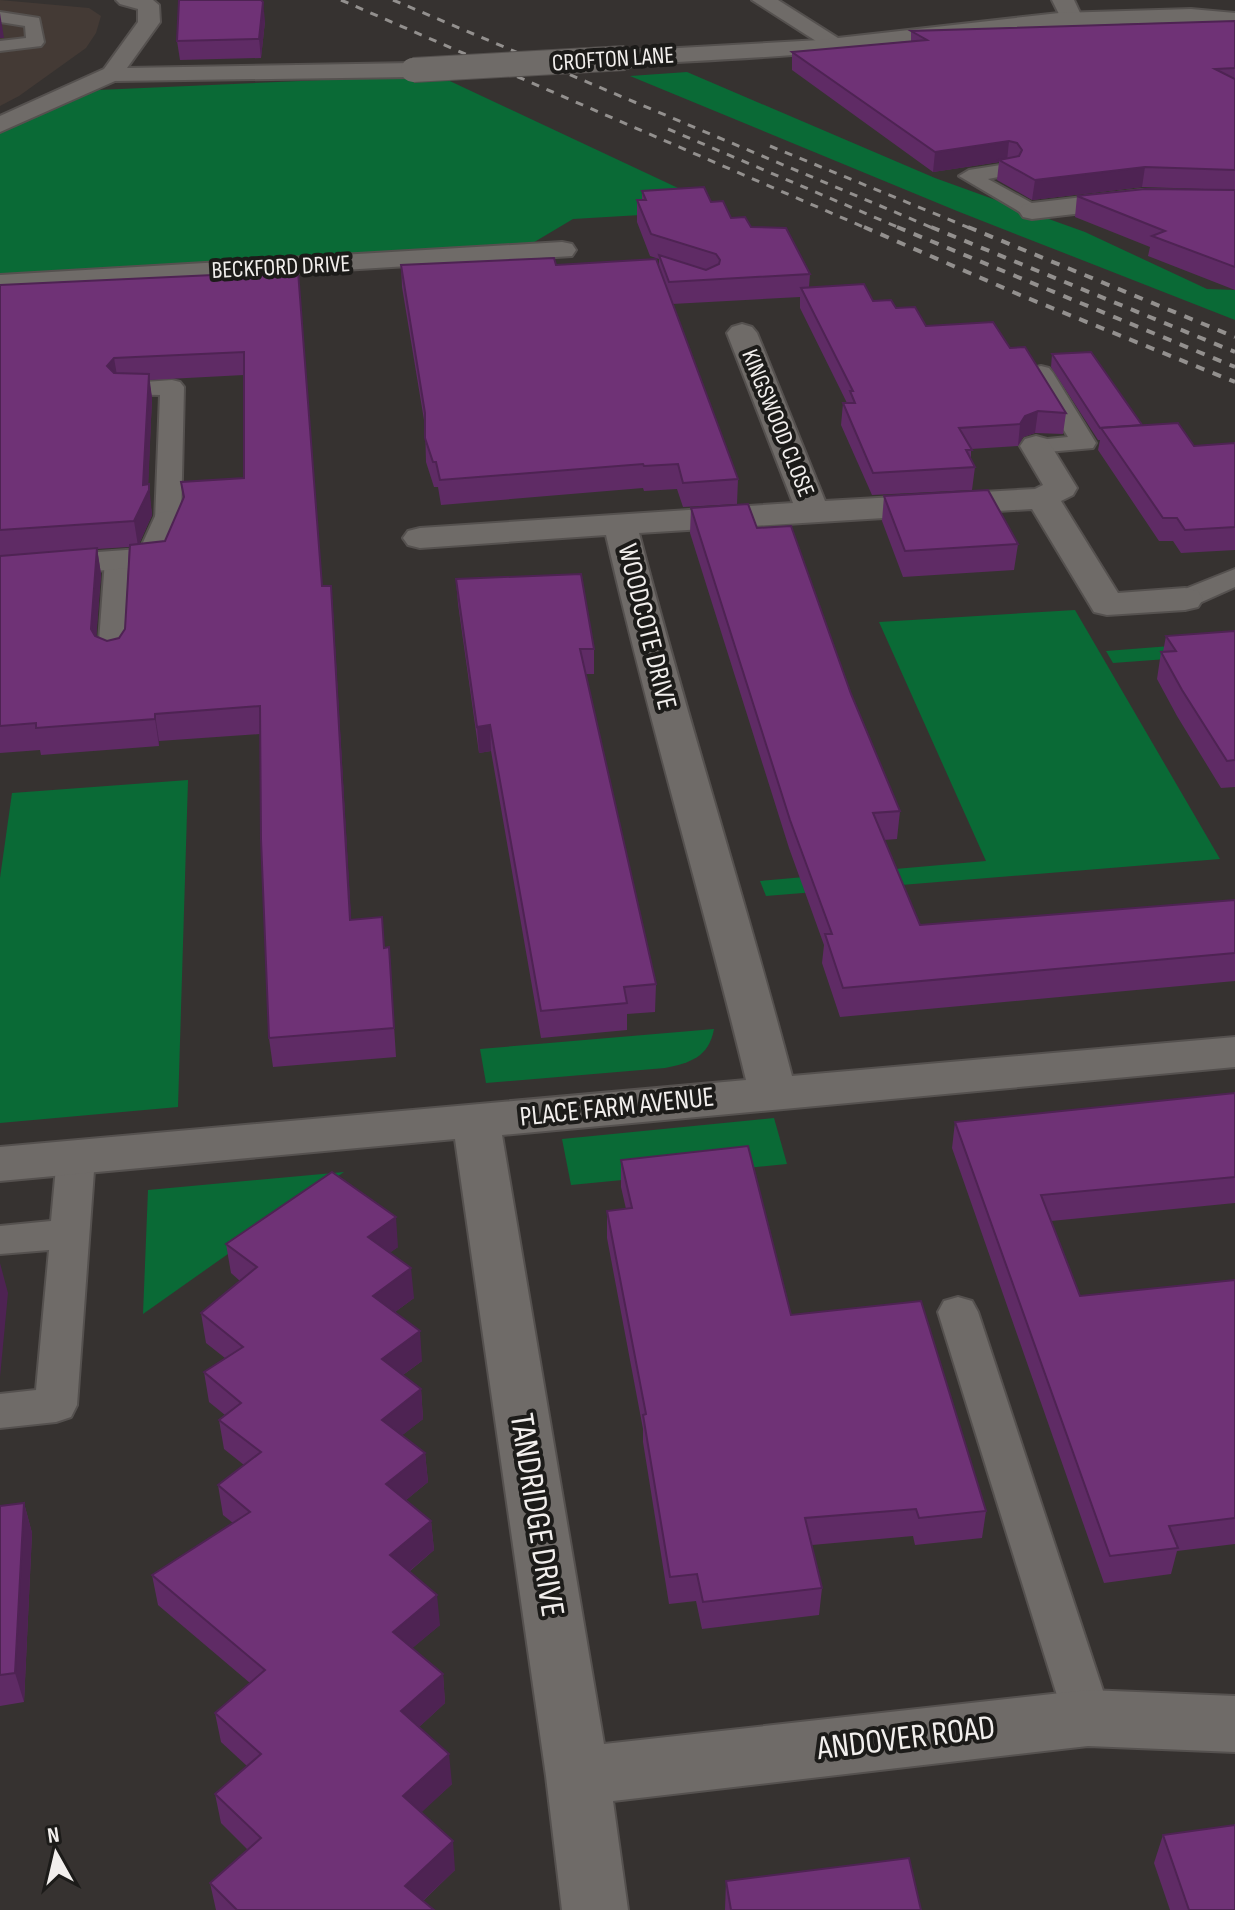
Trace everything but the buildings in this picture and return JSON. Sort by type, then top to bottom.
[{"type":"street","points":[[112,74],[149,22],[148,5],[127,0]]},
{"type":"street","points":[[763,0],[838,45]]},
{"type":"street","name":"CROFTON LANE","points":[[0,125],[112,74],[182,76],[413,70],[838,45],[1067,8],[1235,19]]},
{"type":"street","points":[[1032,211],[1142,198],[1235,200]]},
{"type":"street","name":"BECKFORD DRIVE","points":[[0,283],[571,240],[589,263]]},
{"type":"street","name":"KINGSWOOD CLOSE","points":[[742,333],[813,513]]},
{"type":"street","points":[[1036,446],[1061,488],[1042,498],[1107,604],[1185,599]]},
{"type":"street","name":"WOODCOTE DRIVE","points":[[773,1092],[725,905],[657,675],[620,524],[1042,498]]},
{"type":"street","points":[[0,569],[154,558],[168,521]]},
{"type":"street","points":[[420,538],[620,524]]},
{"type":"street","name":"PLACE FARM AVENUE","points":[[0,1164],[1235,1052]]},
{"type":"street","name":"TANDRIDGE DRIVE","points":[[476,1121],[578,1776],[595,1910]]},
{"type":"street","name":"ANDOVER ROAD","points":[[578,1776],[1088,1718],[1235,1724]]},
{"type":"lane","points":[[0,17],[33,22],[35,42],[0,46]]},
{"type":"lane","points":[[1007,170],[969,176],[1032,211]]},
{"type":"lane","points":[[1028,354],[1084,443],[1036,446]]},
{"type":"lane","points":[[126,389],[172,387],[168,521]]},
{"type":"lane","points":[[112,655],[118,560]]},
{"type":"lane","points":[[1185,599],[1235,577]]},
{"type":"lane","points":[[0,1411],[56,1405],[76,1157]]},
{"type":"lane","points":[[0,1240],[71,1234]]},
{"type":"lane","points":[[958,1312],[1088,1718]]},
{"type":"shaded area","points":[[0,0],[89,8],[101,16],[96,33],[86,48],[0,106]]},
{"type":"green space","points":[[687,72],[935,178],[1085,232],[1207,289],[1235,290],[1235,320],[957,211],[630,76]]},
{"type":"green space","points":[[437,75],[725,210],[573,219],[531,244],[0,276],[0,133],[98,90]]},
{"type":"green space","points":[[1075,610],[1220,859],[766,896],[760,881],[986,861],[879,622]]},
{"type":"green space","points":[[1235,641],[1235,654],[1113,663],[1106,651]]},
{"type":"green space","points":[[188,780],[178,1107],[0,1123],[0,878],[12,793]]},
{"type":"green space","points":[[714,1029],[708,1046],[697,1057],[665,1068],[486,1083],[480,1049]]},
{"type":"green space","points":[[774,1118],[787,1164],[571,1185],[562,1139]]},
{"type":"green space","points":[[344,1172],[143,1314],[148,1190]]},
{"type":"railway","points":[[341,0],[868,229]]},
{"type":"railway","points":[[393,0],[935,229]]},
{"type":"railway","points":[[668,129],[902,229]]},
{"type":"railway","points":[[770,146],[972,229]]},
{"type":"railway","points":[[864,227],[1020,295],[1235,382]]},
{"type":"railway","points":[[897,227],[1235,367]]},
{"type":"railway","points":[[931,227],[1235,352]]},
{"type":"railway","points":[[968,227],[1235,337]]}]
